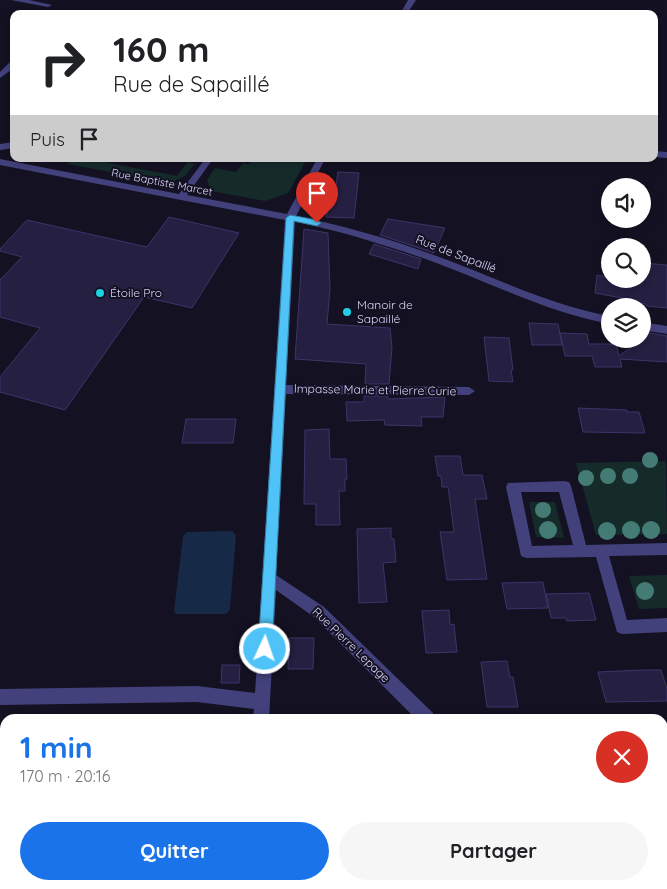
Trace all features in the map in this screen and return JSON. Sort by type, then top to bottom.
[{"type":"street","points":[[16,0],[48,5]]},
{"type":"street","points":[[0,76],[10,67]]},
{"type":"street","name":"Rue Baptiste Marcet","points":[[0,162],[290,218]]},
{"type":"street","points":[[182,197],[204,162]]},
{"type":"street","points":[[261,714],[290,218],[319,162]]},
{"type":"street","name":"Rue de Sapaillé","points":[[290,218],[359,234],[427,256],[533,298],[601,318]]},
{"type":"street","points":[[651,327],[667,330]]},
{"type":"street","name":"Impasse Marie et Pierre Curie","points":[[280,389],[469,391]]},
{"type":"street","points":[[581,551],[564,486],[513,487],[526,552],[601,551],[667,549]]},
{"type":"street","points":[[601,551],[622,627],[667,625]]},
{"type":"street","name":"Rue Pierre Lepage","points":[[269,578],[319,612],[421,714]]},
{"type":"street","points":[[0,697],[197,694],[262,702]]},
{"type":"green space","points":[[69,162],[103,162],[177,176],[188,162],[195,164],[185,176],[170,183],[67,164]]},
{"type":"green space","points":[[251,162],[305,162],[288,193],[265,201],[211,191],[207,180],[215,168],[236,172],[243,163],[249,164]]},
{"type":"green space","points":[[666,461],[667,534],[596,535],[576,463]]},
{"type":"green space","points":[[529,502],[555,502],[564,538],[536,537]]},
{"type":"green space","points":[[667,575],[667,608],[639,609],[629,576]]},
{"type":"water","points":[[232,531],[236,535],[230,609],[226,614],[176,614],[174,611],[183,536],[187,532]]},
{"type":"building","points":[[338,172],[359,173],[354,218],[326,217],[331,192],[335,192]]},
{"type":"building","points":[[169,217],[239,233],[192,308],[144,297],[65,410],[0,392],[0,377],[40,328],[0,317],[0,280],[22,257],[0,251],[0,249],[27,220],[147,247]]},
{"type":"building","points":[[388,219],[445,228],[434,253],[380,235]]},
{"type":"building","points":[[304,229],[328,233],[330,289],[327,324],[390,328],[392,347],[389,384],[365,384],[366,364],[295,359]]},
{"type":"building","points":[[374,244],[421,259],[418,269],[369,254]]},
{"type":"building","points":[[651,264],[667,265],[667,308],[651,306],[651,298],[622,298],[595,293],[597,275],[601,276],[601,288],[651,288]]},
{"type":"building","points":[[529,323],[558,324],[562,345],[532,345]]},
{"type":"building","points":[[560,333],[587,334],[589,344],[601,344],[601,348],[617,348],[619,356],[630,348],[651,348],[651,333],[667,336],[667,362],[620,359],[622,367],[595,367],[592,356],[565,356]]},
{"type":"building","points":[[484,337],[509,338],[513,382],[489,381]]},
{"type":"building","points":[[364,396],[388,396],[388,399],[445,397],[443,417],[421,417],[422,426],[385,425],[384,420],[347,421],[346,402],[364,402]]},
{"type":"building","points":[[578,408],[639,412],[645,433],[583,432]]},
{"type":"building","points":[[186,419],[236,419],[233,443],[182,443]]},
{"type":"building","points":[[329,429],[330,459],[346,459],[347,479],[345,479],[345,491],[339,491],[340,525],[316,525],[316,504],[304,504],[305,430]]},
{"type":"building","points":[[435,456],[460,456],[463,475],[482,475],[487,499],[475,499],[487,579],[447,580],[440,532],[454,532],[448,487],[442,487]]},
{"type":"building","points":[[391,528],[396,562],[383,563],[387,602],[359,603],[357,529]]},
{"type":"building","points":[[543,582],[548,608],[507,609],[502,583]]},
{"type":"building","points":[[589,593],[596,620],[567,621],[566,618],[551,618],[546,594]]},
{"type":"building","points":[[449,610],[450,625],[454,624],[457,652],[426,653],[422,611]]},
{"type":"building","points":[[289,638],[314,638],[313,669],[288,669]]},
{"type":"building","points":[[507,661],[510,677],[513,677],[518,707],[487,707],[481,662]]},
{"type":"building","points":[[222,665],[240,665],[239,683],[221,683]]},
{"type":"building","points":[[661,670],[667,689],[667,701],[606,702],[598,672]]},
{"type":"place","name":"Étoile Pro","points":[[100,293]]},
{"type":"place","name":"Manoir de Sapaillé","points":[[347,312]]},
{"type":"route","points":[[265,649],[290,218],[317,223]]}]
